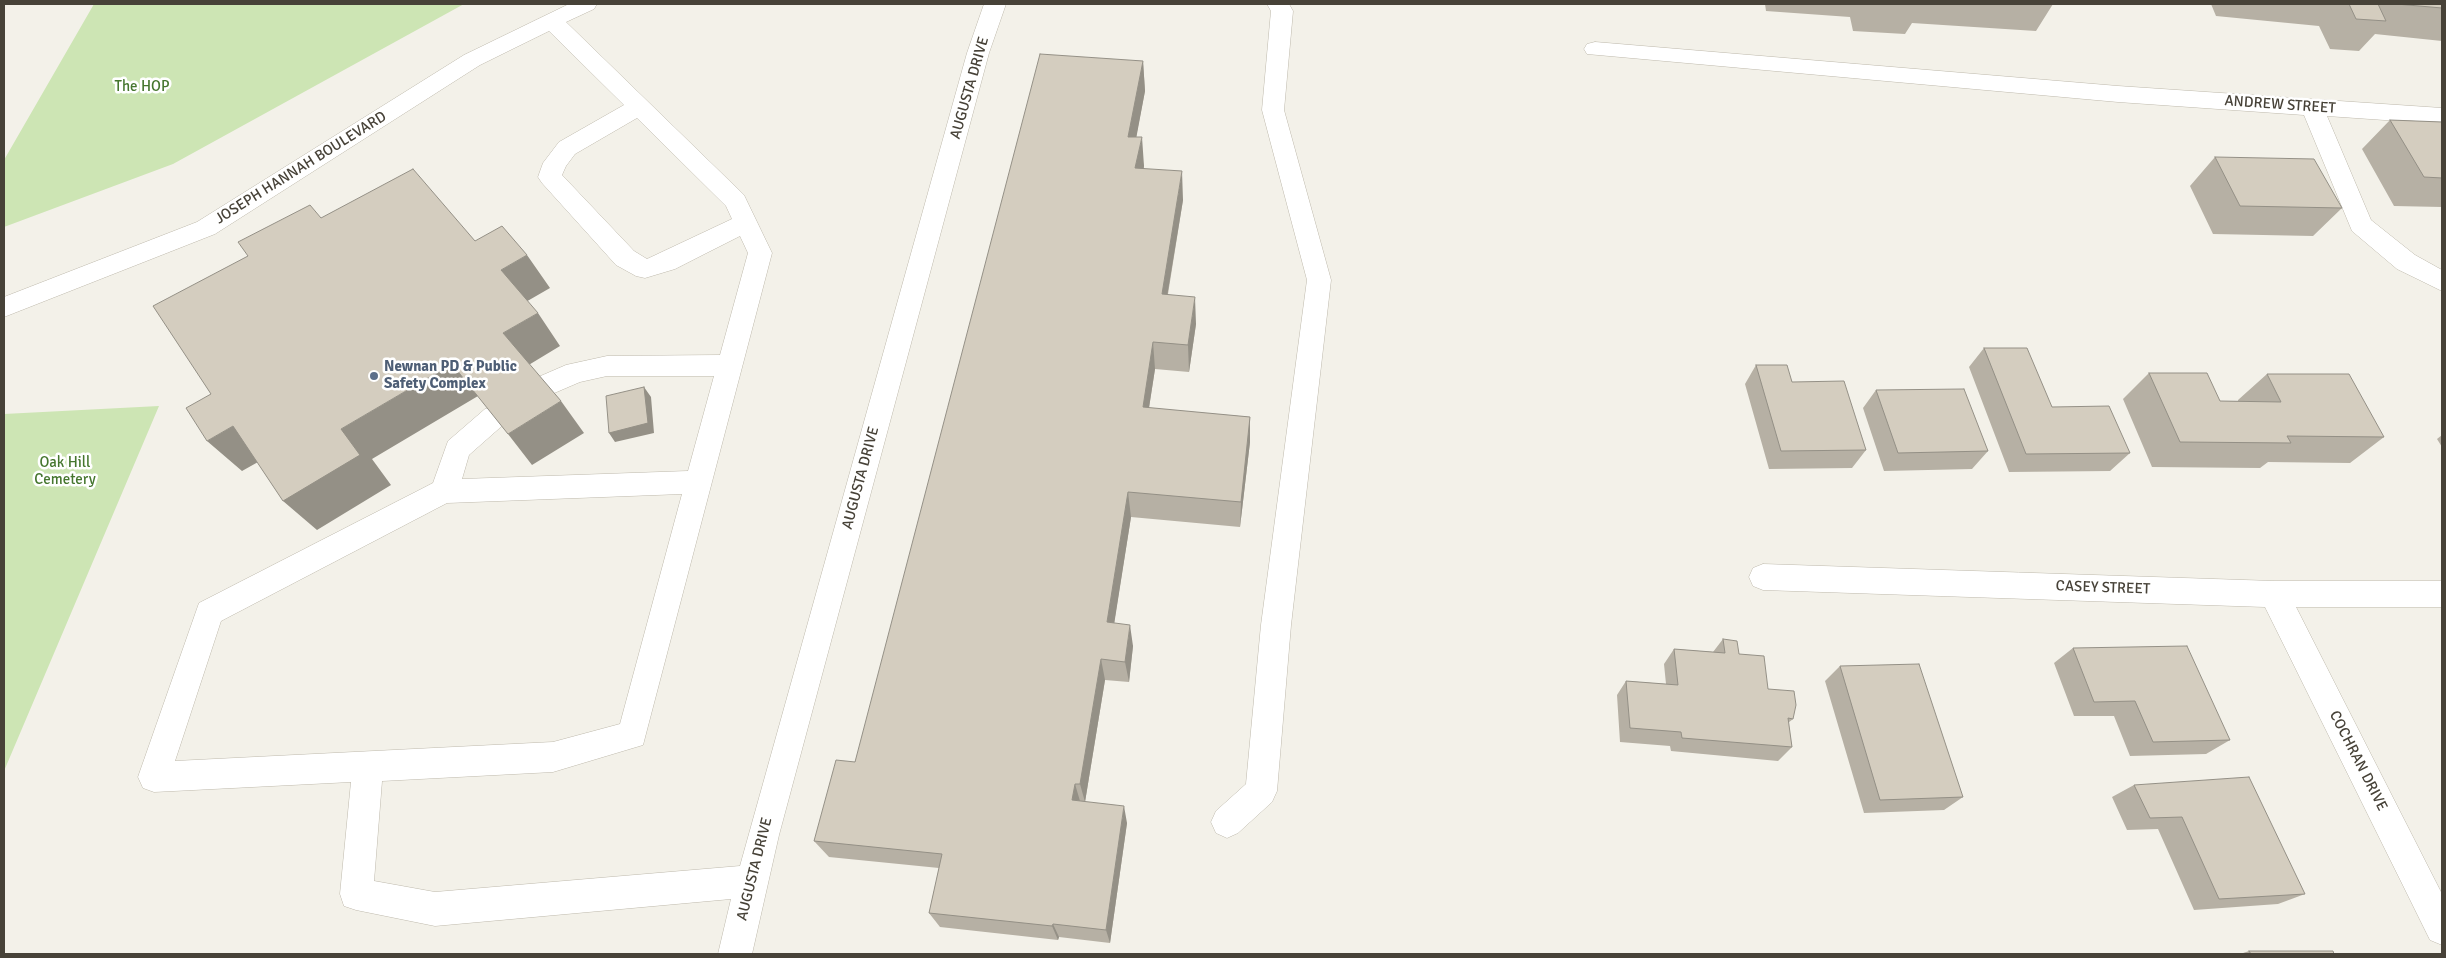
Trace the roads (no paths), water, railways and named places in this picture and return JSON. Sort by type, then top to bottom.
[{"type":"street","name":"JOSEPH HANNAH BOULEVARD","points":[[4,307],[206,228],[472,60],[586,4]]},
{"type":"street","name":"AUGUSTA DRIVE","points":[[735,954],[763,834],[978,53],[995,4]]},
{"type":"street","points":[[1226,822],[1261,791],[1276,625],[1319,280],[1272,110],[1282,11],[1278,4]]},
{"type":"street","points":[[552,21],[736,201],[760,253],[700,482],[632,735],[553,757],[154,777],[209,612],[444,491],[700,482]]},
{"type":"street","name":"ANDREW STREET","points":[[1595,49],[2118,94],[2442,116]]},
{"type":"street","points":[[639,106],[567,148],[555,162],[550,177],[625,258],[646,269],[666,262],[746,223]]},
{"type":"street","points":[[2312,107],[2361,225],[2406,262],[2442,281]]},
{"type":"street","points":[[545,386],[575,372],[607,366],[730,365]]},
{"type":"street","points":[[444,491],[458,449],[494,417]]},
{"type":"street","name":"CASEY STREET","points":[[1763,577],[2274,594],[2442,594]]},
{"type":"street","name":"COCHRAN DRIVE","points":[[2274,594],[2442,928]]},
{"type":"street","points":[[368,766],[356,894],[435,909],[752,881]]},
{"type":"place","name":"Newnan PD & Public Safety Complex","points":[[374,376]]},
{"type":"park label","name":"The HOP","points":[[142,87]]},
{"type":"park label","name":"Oak Hill Cemetery","points":[[65,472]]}]
